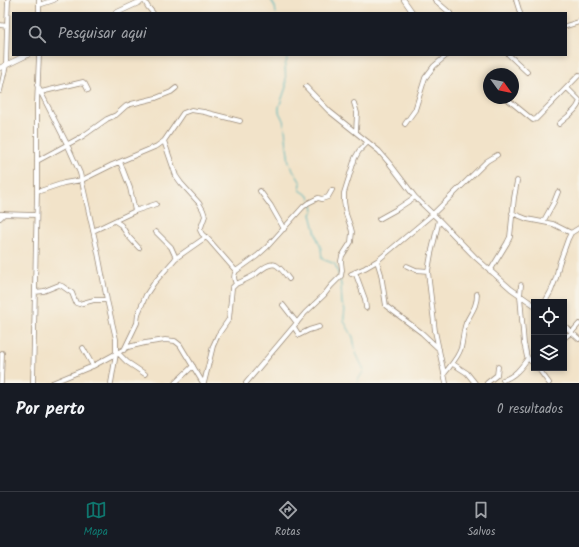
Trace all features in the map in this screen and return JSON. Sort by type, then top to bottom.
[{"type":"street","points":[[0,91],[6,65],[8,0]]},
{"type":"street","points":[[39,0],[39,12]]},
{"type":"street","points":[[39,5],[54,0]]},
{"type":"street","points":[[118,12],[144,0],[152,12]]},
{"type":"street","points":[[404,0],[412,12]]},
{"type":"street","points":[[435,0],[449,12]]},
{"type":"street","points":[[516,0],[520,12]]},
{"type":"street","points":[[567,26],[579,22]]},
{"type":"street","points":[[0,26],[6,26]]},
{"type":"street","points":[[0,68],[25,56]]},
{"type":"street","points":[[33,383],[37,192],[37,84],[39,56]]},
{"type":"street","points":[[405,124],[414,110],[425,78],[434,66],[446,56]]},
{"type":"street","points":[[510,56],[527,72]]},
{"type":"street","points":[[513,104],[533,120],[536,119],[579,75]]},
{"type":"street","points":[[41,92],[83,82],[88,90]]},
{"type":"street","points":[[37,84],[67,144],[82,180],[116,339],[117,354],[111,383]]},
{"type":"street","points":[[306,87],[329,111],[379,151],[415,197],[475,257],[520,296],[531,303]]},
{"type":"street","points":[[37,161],[83,136],[107,119],[116,115],[126,106],[156,98],[171,92],[176,88]]},
{"type":"street","points":[[559,124],[578,107],[579,102],[567,88]]},
{"type":"street","points":[[354,103],[357,113],[356,132]]},
{"type":"street","points":[[37,192],[64,183],[82,180],[112,165],[157,146],[164,141],[183,113],[191,110],[240,121]]},
{"type":"street","points":[[164,141],[176,176],[180,183],[199,203],[203,210],[205,216],[200,230],[202,234],[236,271]]},
{"type":"street","points":[[246,383],[305,313],[324,295],[339,277],[342,270],[342,256],[351,242],[352,232],[346,214],[344,193],[355,158],[359,151],[368,142]]},
{"type":"street","points":[[366,308],[365,299],[361,288],[353,273],[366,268],[377,261],[433,214],[487,161],[497,155]]},
{"type":"street","points":[[120,162],[130,188],[135,212]]},
{"type":"street","points":[[490,271],[510,237],[517,181]]},
{"type":"street","points":[[236,284],[234,275],[236,271],[267,247],[303,207],[318,198],[322,199],[328,197],[332,190]]},
{"type":"street","points":[[260,191],[271,206],[284,229]]},
{"type":"street","points":[[543,222],[558,192]]},
{"type":"street","points":[[379,219],[415,197]]},
{"type":"street","points":[[94,231],[156,204]]},
{"type":"street","points":[[0,218],[2,214],[36,215]]},
{"type":"street","points":[[512,214],[527,219],[553,224],[572,233]]},
{"type":"street","points":[[439,220],[428,271],[435,331],[446,383]]},
{"type":"street","points":[[115,221],[121,225],[128,236],[139,248]]},
{"type":"street","points":[[547,299],[551,291],[564,249],[572,233],[579,228]]},
{"type":"street","points":[[156,232],[171,247],[176,258]]},
{"type":"street","points":[[123,350],[137,323],[138,314],[146,294],[154,283],[176,258],[206,237]]},
{"type":"street","points":[[377,261],[381,274],[386,306],[422,333],[439,349]]},
{"type":"street","points":[[203,383],[213,346],[218,335],[229,319],[232,288],[236,284],[271,264],[280,268],[290,279]]},
{"type":"street","points":[[407,266],[416,270],[428,271]]},
{"type":"street","points":[[35,292],[44,291],[59,285],[72,293],[76,303],[79,304],[94,300],[107,300]]},
{"type":"street","points":[[521,285],[520,296],[524,344],[526,348],[526,357],[531,361]]},
{"type":"street","points":[[444,374],[460,352],[463,331],[477,301],[477,294]]},
{"type":"street","points":[[283,306],[297,323]]},
{"type":"street","points":[[567,336],[579,324]]},
{"type":"street","points":[[294,327],[299,335],[319,327]]},
{"type":"street","points":[[567,328],[579,339]]},
{"type":"street","points":[[52,383],[94,366],[128,348],[145,343],[165,340],[175,341],[180,345],[203,383]]},
{"type":"street","points":[[83,348],[94,366]]},
{"type":"street","points":[[1,383],[2,353]]},
{"type":"street","points":[[117,354],[145,374]]},
{"type":"street","points":[[503,380],[513,375],[521,368],[528,358]]},
{"type":"street","points":[[452,364],[467,373],[475,383]]},
{"type":"street","points":[[175,383],[193,366]]},
{"type":"street","points":[[487,383],[498,374],[498,367]]},
{"type":"street","points":[[540,371],[549,383]]},
{"type":"waterway","points":[[271,0],[276,12]]},
{"type":"waterway","points":[[284,56],[287,60],[285,65],[286,87],[279,107],[279,112],[285,129],[289,163],[301,183],[300,190],[309,196],[310,199]]},
{"type":"waterway","points":[[312,202],[314,210],[311,214],[321,248],[322,259],[335,264],[339,276]]},
{"type":"waterway","points":[[340,279],[342,304],[345,309],[344,321],[353,337],[356,353],[364,370],[357,383]]}]
